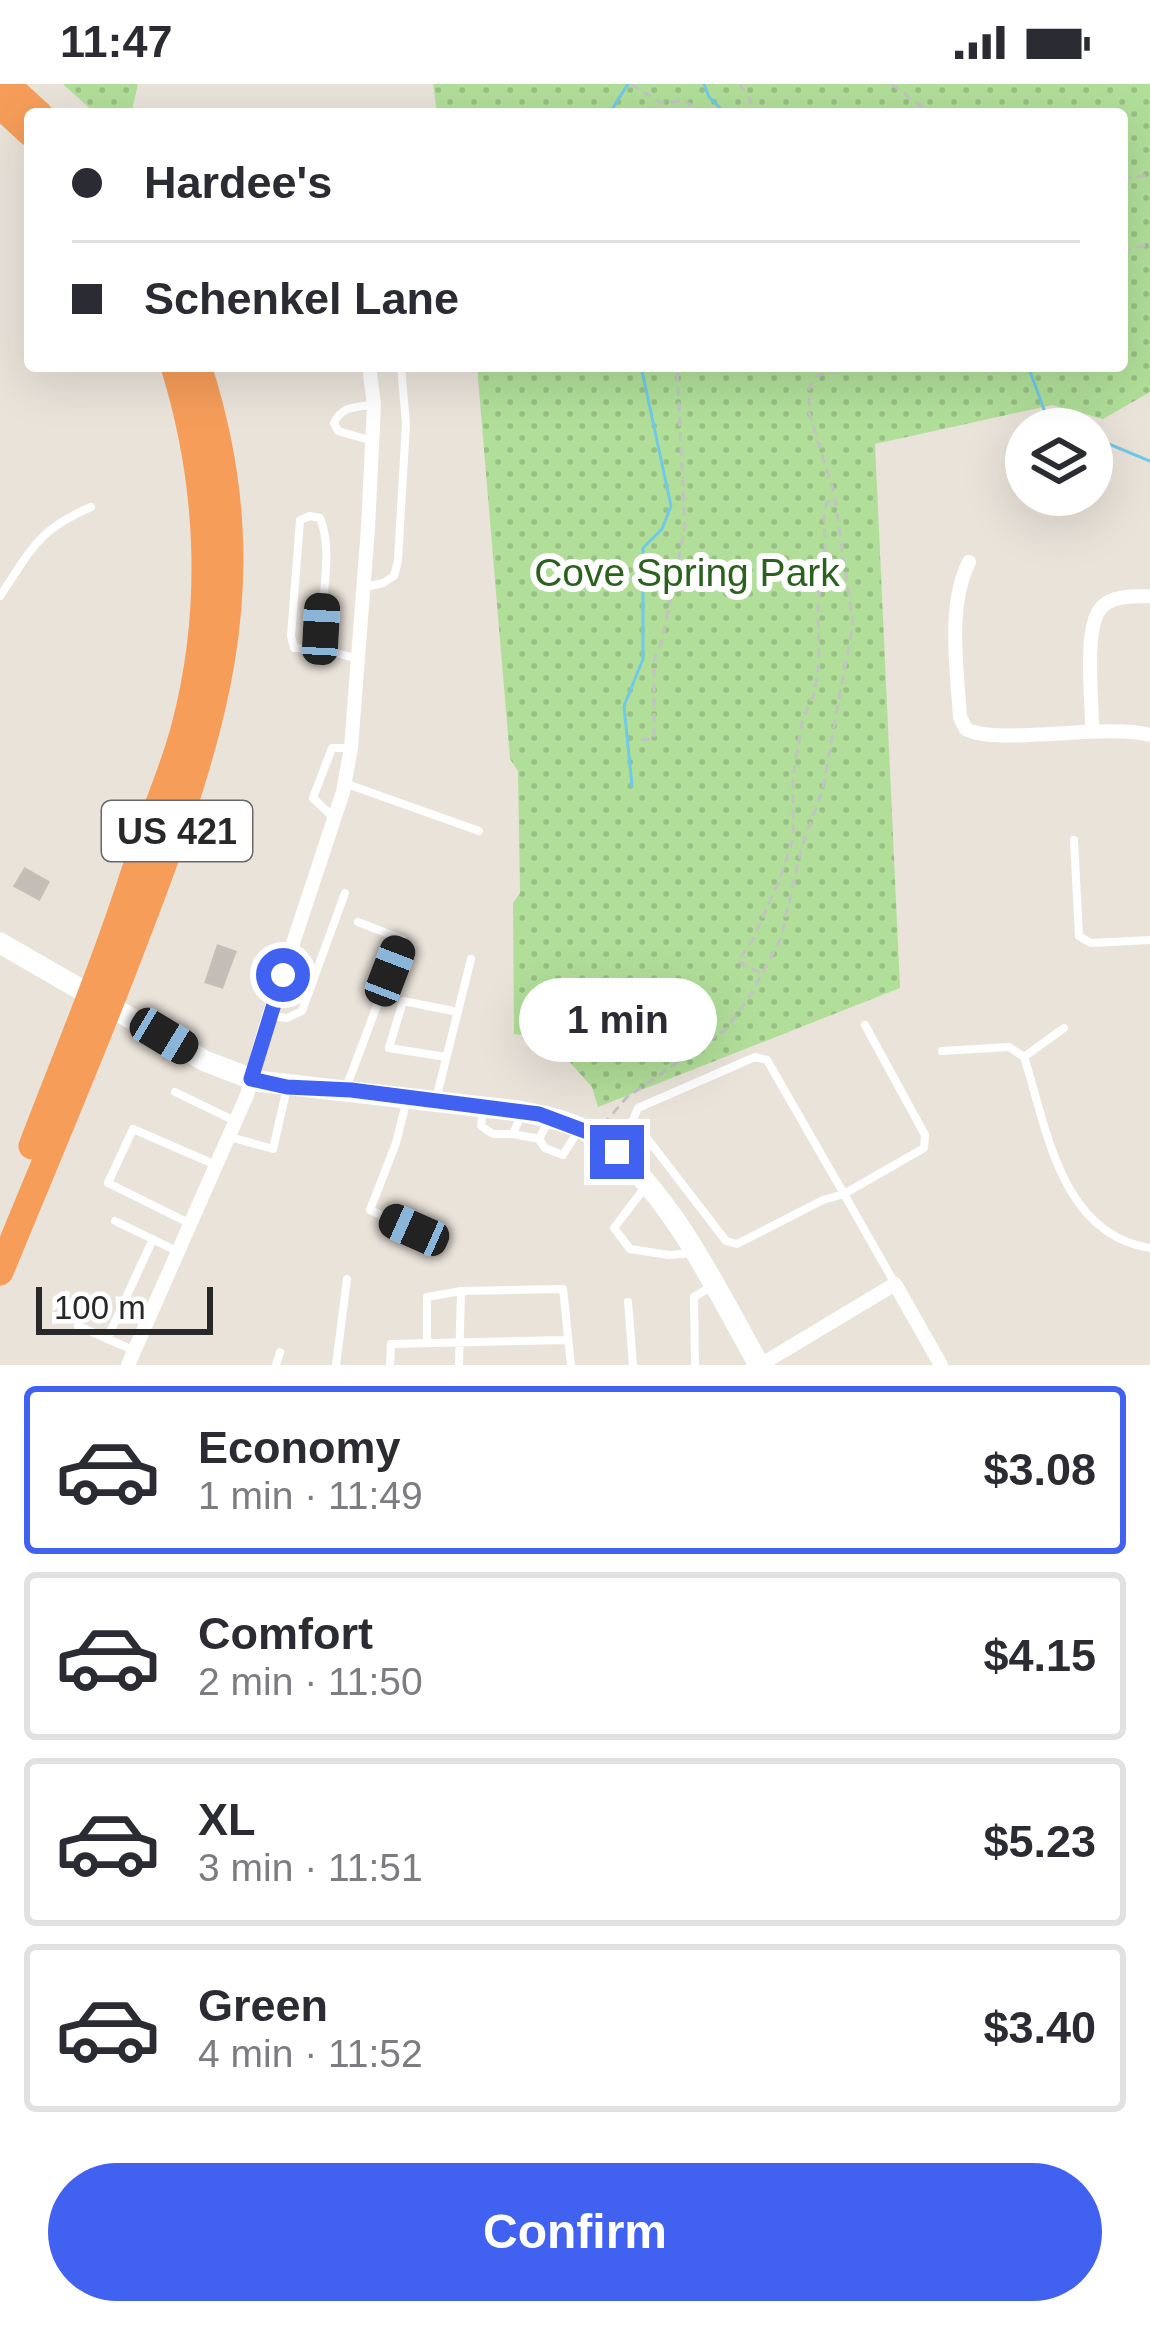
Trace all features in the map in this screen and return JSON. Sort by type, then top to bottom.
[{"type":"highway","points":[[6,84],[32,108]]},
{"type":"highway","points":[[0,105],[24,127]]},
{"type":"highway","name":"US 421","points":[[0,1272],[99,1000],[172,771],[198,660],[205,575],[201,488],[176,372]]},
{"type":"highway","name":"US 421","points":[[0,1226],[185,811],[214,709],[224,656],[230,563],[225,486],[199,372]]},
{"type":"street","points":[[131,1358],[236,1121],[345,784],[373,441],[370,372]]},
{"type":"street","points":[[969,562],[957,605],[964,726],[974,733],[989,734],[1092,730],[1150,735]]},
{"type":"street","points":[[1092,730],[1095,618],[1106,603],[1150,596]]},
{"type":"street","points":[[0,943],[205,1061],[251,1079],[287,1087],[346,1089],[522,1111],[587,1132],[617,1152],[647,1185],[693,1252],[759,1365],[895,1284],[941,1365]]},
{"type":"lane","points":[[363,587],[394,577],[398,560],[406,424],[402,372]]},
{"type":"lane","points":[[373,441],[338,431],[334,423],[350,408],[374,405]]},
{"type":"lane","points":[[0,596],[38,537],[91,507]]},
{"type":"lane","points":[[324,649],[327,537],[320,518],[310,516],[300,520],[294,648],[324,649],[358,660]]},
{"type":"lane","points":[[335,818],[314,798],[332,748],[351,748]]},
{"type":"lane","points":[[345,784],[479,831]]},
{"type":"lane","points":[[1074,840],[1079,936],[1091,943],[1150,940]]},
{"type":"lane","points":[[269,1015],[287,1018],[302,1011],[346,893]]},
{"type":"lane","points":[[346,1089],[402,938],[358,922]]},
{"type":"lane","points":[[435,1101],[471,959]]},
{"type":"lane","points":[[446,1057],[389,1048],[404,1001],[458,1012]]},
{"type":"lane","points":[[865,1025],[925,1136],[924,1148],[844,1194],[737,1244],[726,1241],[633,1120],[638,1108],[754,1057],[766,1060],[844,1194],[895,1284]]},
{"type":"lane","points":[[1024,1057],[1064,1028]]},
{"type":"lane","points":[[942,1051],[1009,1047],[1024,1057],[1067,1190],[1087,1217],[1111,1234],[1150,1249]]},
{"type":"lane","points":[[230,1137],[273,1149],[287,1087]]},
{"type":"lane","points":[[176,1092],[236,1121]]},
{"type":"lane","points":[[407,1097],[396,1143],[370,1210],[414,1230]]},
{"type":"lane","points":[[483,1106],[482,1126],[494,1134],[539,1139],[545,1148],[563,1155],[587,1132]]},
{"type":"lane","points":[[512,1133],[522,1111]]},
{"type":"lane","points":[[539,1139],[550,1118]]},
{"type":"lane","points":[[191,1224],[108,1183],[133,1129],[217,1165]]},
{"type":"lane","points":[[647,1185],[614,1228],[630,1249],[670,1255],[693,1252]]},
{"type":"lane","points":[[116,1221],[178,1251]]},
{"type":"lane","points":[[107,1339],[153,1239]]},
{"type":"lane","points":[[336,1365],[346,1279]]},
{"type":"lane","points":[[695,1365],[694,1297],[713,1285]]},
{"type":"lane","points":[[427,1342],[427,1298],[461,1291],[563,1288],[571,1365]]},
{"type":"lane","points":[[459,1365],[461,1291]]},
{"type":"lane","points":[[628,1302],[633,1365]]},
{"type":"lane","points":[[78,1326],[107,1339],[131,1358]]},
{"type":"lane","points":[[391,1365],[391,1345],[568,1340]]},
{"type":"lane","points":[[276,1365],[280,1352]]},
{"type":"path","points":[[892,84],[923,108]]},
{"type":"path","points":[[634,86],[655,100],[683,101],[698,108]]},
{"type":"path","points":[[649,108],[655,100]]},
{"type":"path","points":[[640,740],[655,739],[654,660],[684,548],[677,372]]},
{"type":"path","points":[[587,1132],[627,1097],[726,1029],[781,938],[802,846],[822,792],[853,623],[834,493],[809,412],[808,390],[814,377],[828,372]]},
{"type":"path","points":[[762,975],[738,962],[780,879],[793,838],[793,778],[802,721],[814,694],[819,663],[824,509],[834,493]]},
{"type":"green space","points":[[63,84],[138,84],[132,108],[89,108]]},
{"type":"green space","name":"Cove Spring Park","points":[[433,84],[1150,84],[1150,392],[1113,413],[1113,408],[1052,405],[1005,408],[1005,415],[875,444],[900,988],[598,1107],[592,1087],[549,1039],[514,1034],[513,903],[520,893],[518,771],[510,759],[478,372],[1128,372],[1128,108],[436,108]]},
{"type":"building","points":[[25,869],[48,882],[39,899],[15,886]]},
{"type":"building","points":[[218,946],[235,952],[222,987],[206,982]]},
{"type":"waterway","points":[[613,108],[628,84]]},
{"type":"waterway","points":[[704,84],[720,108]]},
{"type":"waterway","points":[[632,786],[624,706],[643,659],[643,548],[662,529],[671,506],[642,372]]},
{"type":"waterway","points":[[1030,372],[1044,408]]},
{"type":"waterway","points":[[1113,446],[1150,461]]},
{"type":"route","points":[[283,975],[251,1079],[539,1114],[590,1133],[617,1152]]}]
